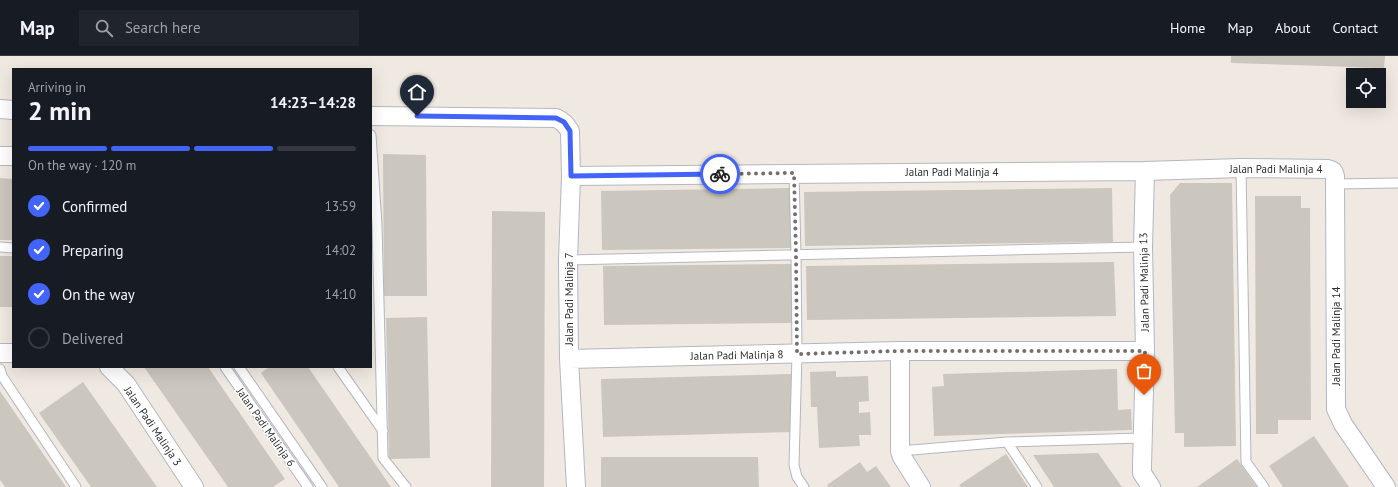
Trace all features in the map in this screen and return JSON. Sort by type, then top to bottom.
[{"type":"street","points":[[0,109],[12,110]]},
{"type":"street","name":"Jalan Padi Malinja 7","points":[[372,116],[556,118],[564,122],[570,131],[571,176],[568,260],[569,359],[576,487]]},
{"type":"street","points":[[0,156],[12,156]]},
{"type":"street","name":"Jalan Padi Malinja 4","points":[[571,176],[1145,171],[1241,168],[1328,169],[1334,177]]},
{"type":"street","name":"Jalan Padi Malinja 13","points":[[1145,171],[1143,247],[1145,351],[1142,473],[1151,487]]},
{"type":"street","name":"Jalan Padi Malinja 14","points":[[1334,177],[1336,409],[1344,424],[1386,487]]},
{"type":"street","points":[[900,351],[900,451],[902,457],[921,487]]},
{"type":"street","name":"Jalan Padi Malinja 8","points":[[569,359],[900,351],[1145,351]]},
{"type":"street","points":[[0,352],[12,353]]},
{"type":"street","name":"Jalan Padi Malinja 3","points":[[110,368],[126,384],[194,487]]},
{"type":"lane","points":[[372,165],[383,458],[406,487]]},
{"type":"lane","points":[[1241,168],[1246,462],[1264,487]]},
{"type":"lane","points":[[794,173],[797,354],[794,465],[797,477],[804,487]]},
{"type":"lane","points":[[1334,177],[1398,183]]},
{"type":"lane","points":[[568,260],[1143,247]]},
{"type":"lane","points":[[0,248],[12,248]]},
{"type":"lane","name":"Jalan Padi Malinja 6","points":[[226,368],[308,487]]},
{"type":"lane","points":[[240,368],[322,487]]},
{"type":"lane","points":[[339,368],[383,431]]},
{"type":"lane","points":[[0,370],[2,376],[76,487]]},
{"type":"lane","points":[[900,451],[1007,442],[1142,438]]},
{"type":"lane","points":[[1007,442],[1037,487]]},
{"type":"building","points":[[1231,56],[1385,56],[1384,68],[1231,63]]},
{"type":"building","points":[[383,154],[426,155],[427,296],[384,296]]},
{"type":"building","points":[[0,178],[12,179],[12,240],[0,240]]},
{"type":"building","points":[[1180,183],[1232,183],[1236,446],[1184,447],[1184,433],[1175,433],[1170,195]]},
{"type":"building","points":[[790,188],[791,248],[602,250],[601,191]]},
{"type":"building","points":[[1112,188],[1113,242],[805,246],[804,192]]},
{"type":"building","points":[[1255,196],[1301,196],[1301,208],[1310,208],[1311,420],[1278,420],[1278,434],[1256,434]]},
{"type":"building","points":[[492,211],[545,212],[544,487],[491,487]]},
{"type":"building","points":[[0,256],[12,256],[12,307],[0,307]]},
{"type":"building","points":[[1114,262],[1116,316],[807,320],[806,266]]},
{"type":"building","points":[[792,264],[793,323],[604,325],[603,266]]},
{"type":"building","points":[[427,317],[430,458],[389,459],[386,318]]},
{"type":"building","points":[[145,368],[209,368],[285,479],[273,487],[228,487]]},
{"type":"building","points":[[268,368],[309,368],[391,487],[339,487],[261,373]]},
{"type":"building","points":[[1117,369],[1118,410],[1131,409],[1132,430],[934,436],[932,387],[944,386],[943,374]]},
{"type":"building","points":[[836,371],[836,377],[868,376],[869,401],[859,402],[859,413],[870,412],[871,435],[859,435],[860,446],[819,448],[817,407],[811,407],[810,372]]},
{"type":"building","points":[[792,374],[794,432],[603,437],[601,379]]},
{"type":"building","points":[[83,382],[157,487],[91,487],[39,413]]},
{"type":"building","points":[[0,391],[66,487],[5,487],[0,480]]},
{"type":"building","points":[[1314,436],[1349,487],[1283,487],[1269,466]]},
{"type":"building","points":[[1098,453],[1122,487],[1054,487],[1033,455]]},
{"type":"building","points":[[1006,454],[1028,487],[961,487],[959,485]]},
{"type":"building","points":[[601,457],[758,457],[759,487],[601,487]]},
{"type":"building","points":[[1237,459],[1257,487],[1197,487]]},
{"type":"building","points":[[860,462],[867,472],[876,466],[891,487],[828,487],[827,485]]},
{"type":"way so far","points":[[720,174],[794,173],[797,354],[900,351],[1145,351],[1144,395]]},
{"type":"route","points":[[417,116],[556,118],[564,122],[570,131],[571,176],[720,174]]}]
